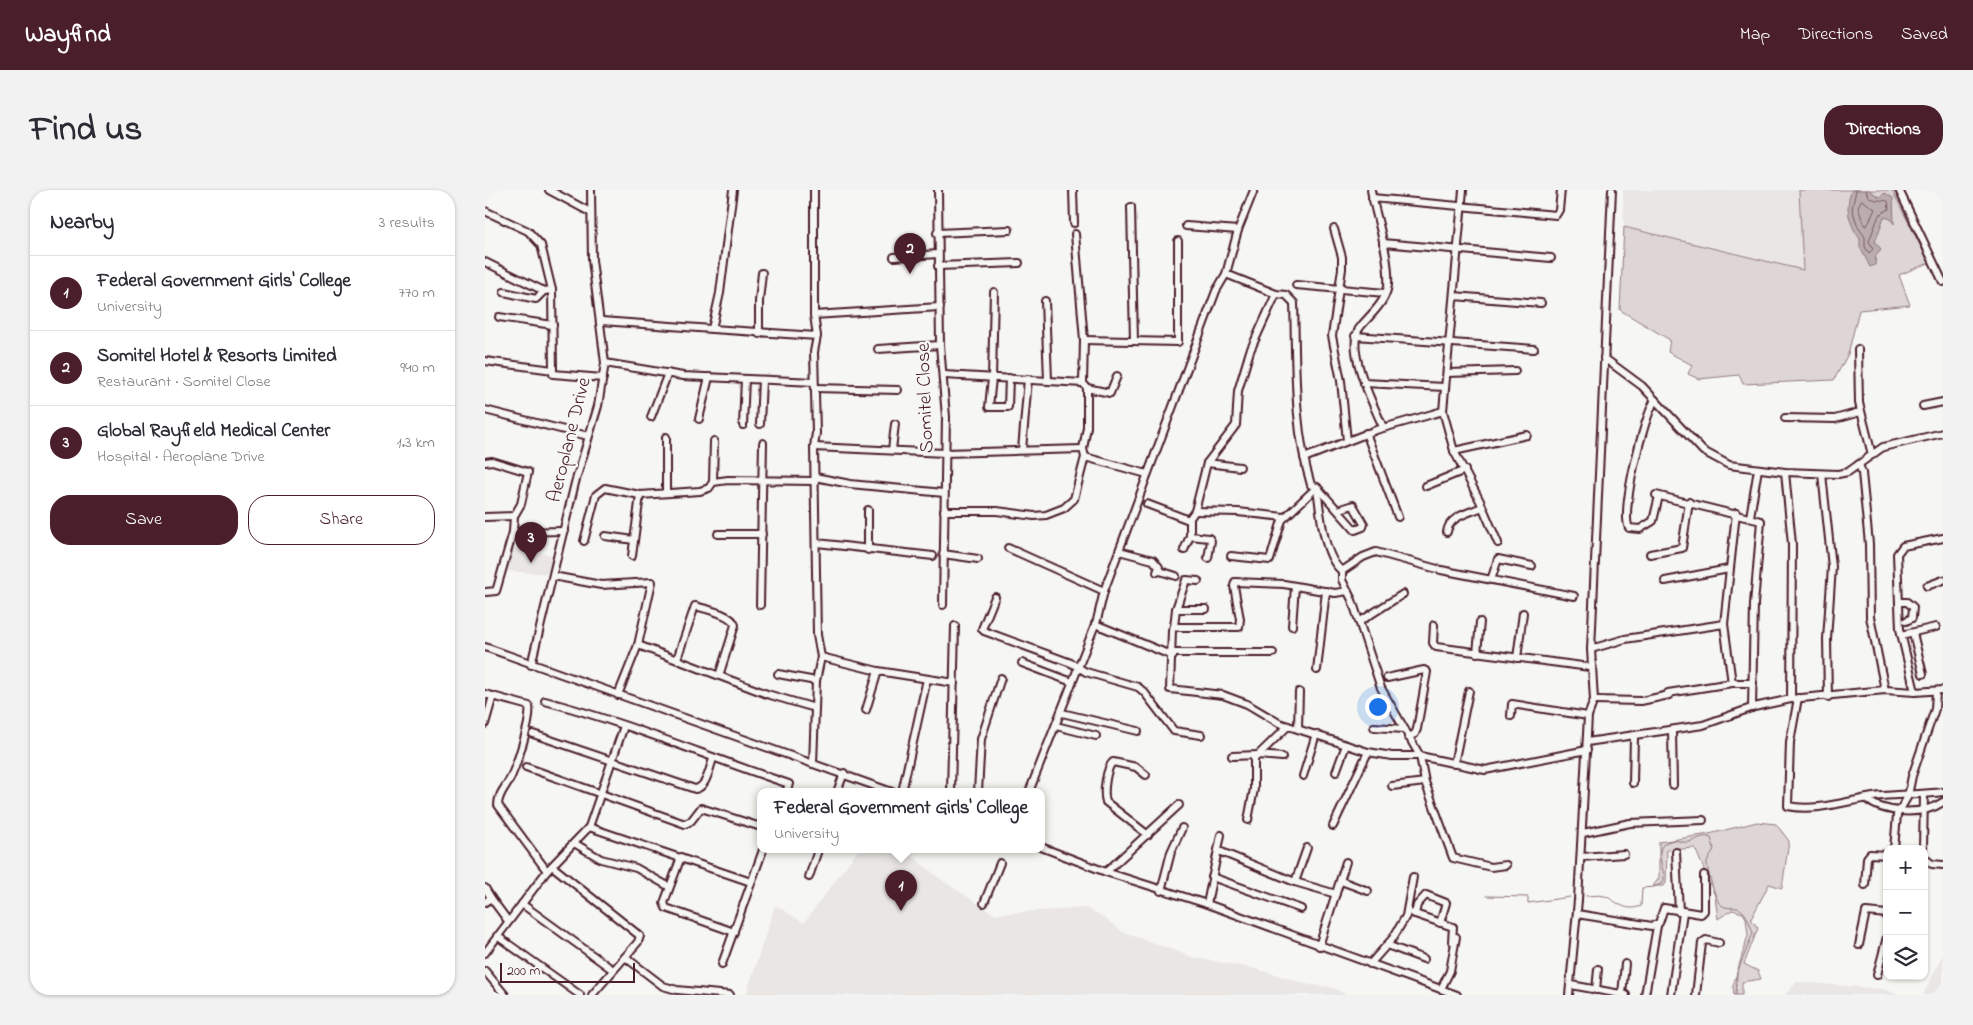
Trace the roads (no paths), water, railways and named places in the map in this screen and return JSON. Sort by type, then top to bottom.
[{"type":"street","points":[[549,190],[590,212]]},
{"type":"street","name":"Aeroplane Drive","points":[[531,665],[588,436],[598,406],[605,363],[602,322],[592,260],[591,190]]},
{"type":"street","points":[[712,329],[720,293],[733,190]]},
{"type":"street","points":[[813,764],[816,681],[821,657],[817,635],[814,447],[816,433],[814,352],[817,336],[814,316],[814,190]]},
{"type":"street","name":"Somitel Close","points":[[938,190],[937,233],[940,346],[946,417],[943,604]]},
{"type":"street","points":[[1073,190],[1074,223]]},
{"type":"street","points":[[1031,788],[1062,713],[1077,666],[1095,624],[1104,591],[1216,291],[1227,274],[1238,230],[1254,190]]},
{"type":"street","points":[[1371,190],[1383,243],[1388,287],[1378,309],[1359,328],[1355,336],[1355,346],[1364,383],[1383,427]]},
{"type":"street","points":[[1463,190],[1443,411],[1454,451],[1465,470],[1498,543]]},
{"type":"street","points":[[1372,198],[1556,215],[1561,190]]},
{"type":"street","points":[[1608,190],[1611,202]]},
{"type":"street","points":[[1569,995],[1583,833],[1588,716],[1594,700],[1591,649],[1612,190]]},
{"type":"street","points":[[1899,190],[1943,282]]},
{"type":"street","points":[[1131,207],[1134,341]]},
{"type":"street","points":[[485,211],[528,231],[537,239],[552,290],[553,374],[603,378]]},
{"type":"street","points":[[1186,226],[1238,230]]},
{"type":"street","points":[[1334,229],[1341,257],[1340,289],[1332,336],[1341,381],[1347,441]]},
{"type":"street","points":[[937,233],[1009,230]]},
{"type":"street","points":[[944,511],[997,511],[1034,516],[1046,515],[1063,508],[1074,499],[1085,458],[1083,449],[1087,427],[1084,340],[1075,234]]},
{"type":"street","points":[[1084,340],[1178,342],[1178,241]]},
{"type":"street","points":[[1383,243],[1551,258]]},
{"type":"street","points":[[894,257],[938,254]]},
{"type":"street","points":[[485,262],[545,291]]},
{"type":"street","points":[[938,266],[1019,263]]},
{"type":"street","points":[[759,334],[759,301],[762,273]]},
{"type":"street","points":[[1227,274],[1276,294],[1286,295],[1294,303],[1296,402],[1304,458],[1311,485],[1317,487],[1338,510]]},
{"type":"street","points":[[1296,285],[1385,293]]},
{"type":"street","points":[[504,292],[536,299],[545,291],[552,290]]},
{"type":"street","points":[[994,292],[993,378],[989,407],[1009,406],[1009,378]]},
{"type":"street","points":[[1185,550],[1190,536],[1189,520],[1195,511],[1207,463],[1236,425],[1238,391],[1250,351],[1276,294]]},
{"type":"street","points":[[1454,296],[1541,303]]},
{"type":"street","points":[[1045,301],[1048,380]]},
{"type":"street","points":[[814,316],[940,307]]},
{"type":"street","points":[[499,317],[553,325]]},
{"type":"street","points":[[602,322],[759,334],[817,336]]},
{"type":"street","points":[[1355,336],[1534,349]]},
{"type":"street","points":[[878,349],[940,346]]},
{"type":"street","points":[[1858,349],[1860,412],[1872,455]]},
{"type":"street","points":[[1605,358],[1643,386],[1703,451],[1729,465],[1785,472],[1822,474],[1848,472],[1883,447],[1943,433]]},
{"type":"street","points":[[485,361],[553,370]]},
{"type":"street","points":[[605,363],[668,373],[709,377],[898,390]]},
{"type":"street","points":[[1447,373],[1515,371]]},
{"type":"street","points":[[651,417],[668,373]]},
{"type":"street","points":[[943,375],[1048,380],[1085,386],[1111,393],[1117,376]]},
{"type":"street","points":[[699,419],[709,377]]},
{"type":"street","points":[[743,425],[745,379]]},
{"type":"street","points":[[1022,450],[1028,379]]},
{"type":"street","points":[[761,424],[762,380]]},
{"type":"street","points":[[1364,383],[1445,387]]},
{"type":"street","points":[[1655,400],[1647,416],[1630,485],[1627,500],[1627,524],[1629,528],[1640,529],[1653,521],[1657,496],[1736,513],[1761,522],[1754,604],[1752,708]]},
{"type":"street","points":[[1923,406],[1943,402]]},
{"type":"street","points":[[485,410],[588,436]]},
{"type":"street","points":[[1304,458],[1383,427],[1443,411]]},
{"type":"street","points":[[1785,418],[1835,419],[1860,412]]},
{"type":"street","points":[[892,450],[895,424]]},
{"type":"street","points":[[1366,433],[1398,517]]},
{"type":"street","points":[[1454,451],[1527,435]]},
{"type":"street","points":[[666,437],[666,493]]},
{"type":"street","points":[[584,541],[590,512],[600,491],[605,488],[640,495],[700,491],[709,488],[713,482],[714,441]]},
{"type":"street","points":[[760,604],[763,443]]},
{"type":"street","points":[[814,447],[945,453],[1083,449]]},
{"type":"street","points":[[1085,458],[1147,474]]},
{"type":"street","points":[[485,462],[493,461],[528,472],[523,497],[514,516],[513,532],[496,591],[486,592]]},
{"type":"street","points":[[1207,463],[1240,467]]},
{"type":"street","points":[[1859,464],[1869,544],[1870,617],[1885,690]]},
{"type":"street","points":[[1750,517],[1758,469]]},
{"type":"street","points":[[1427,486],[1465,470]]},
{"type":"street","points":[[1785,472],[1792,544],[1794,698],[1788,806],[1811,807],[1866,799],[1943,792]]},
{"type":"street","points":[[1822,474],[1832,567],[1827,640],[1828,697]]},
{"type":"street","points":[[713,482],[728,480],[815,479],[945,492]]},
{"type":"street","points":[[1231,556],[1270,560],[1284,517],[1317,487]]},
{"type":"street","points":[[1317,487],[1321,520],[1334,565],[1343,571]]},
{"type":"street","points":[[632,556],[640,495]]},
{"type":"street","points":[[1649,554],[1682,548],[1689,502]]},
{"type":"street","points":[[1147,504],[1189,520]]},
{"type":"street","points":[[1447,532],[1449,523],[1454,519],[1482,507]]},
{"type":"street","points":[[868,510],[868,550]]},
{"type":"street","points":[[1195,511],[1238,512],[1284,517]]},
{"type":"street","points":[[1732,683],[1724,624],[1736,513]]},
{"type":"street","points":[[485,517],[514,516]]},
{"type":"street","points":[[513,532],[565,531]]},
{"type":"street","points":[[719,534],[762,534]]},
{"type":"street","points":[[605,536],[634,540]]},
{"type":"street","points":[[1190,536],[1209,538],[1211,541],[1208,558]]},
{"type":"street","points":[[1915,692],[1901,635],[1899,549],[1903,546],[1943,538]]},
{"type":"street","points":[[817,543],[933,556]]},
{"type":"street","points":[[1008,548],[1104,591]]},
{"type":"street","points":[[1119,551],[1153,560],[1159,567],[1157,572],[1160,571],[1176,576]]},
{"type":"street","points":[[1506,865],[1491,867],[1453,858],[1425,782],[1420,756],[1381,688],[1348,591],[1342,580],[1343,571],[1363,557],[1375,552],[1441,570],[1574,596]]},
{"type":"street","points":[[943,554],[978,558]]},
{"type":"street","points":[[1491,580],[1498,559],[1532,566]]},
{"type":"street","points":[[1665,581],[1729,569]]},
{"type":"street","points":[[553,576],[601,585],[652,582],[638,644],[619,696]]},
{"type":"street","points":[[1198,581],[1186,580],[1176,609],[1172,630],[1173,654],[1170,689],[1223,695],[1247,704],[1264,716],[1288,726],[1368,752],[1392,756],[1420,756],[1485,770],[1587,750]]},
{"type":"street","points":[[1927,586],[1943,580]]},
{"type":"street","points":[[1174,627],[1239,626],[1240,619],[1234,586],[1235,582],[1295,586],[1335,593],[1348,591]]},
{"type":"street","points":[[1292,626],[1295,586]]},
{"type":"street","points":[[1317,670],[1326,591]]},
{"type":"street","points":[[1359,622],[1403,594]]},
{"type":"street","points":[[995,597],[982,628],[984,631],[1077,666],[1110,681],[1138,688],[1144,692],[1174,731],[1201,735]]},
{"type":"street","points":[[1899,602],[1907,602],[1913,607],[1912,618],[1906,621]]},
{"type":"street","points":[[677,659],[695,606],[712,611],[732,620],[735,625],[719,676]]},
{"type":"street","points":[[1176,609],[1206,610]]},
{"type":"street","points":[[1517,658],[1523,613]]},
{"type":"street","points":[[1477,653],[1480,622]]},
{"type":"street","points":[[1095,624],[1173,654],[1273,653]]},
{"type":"street","points":[[1591,649],[1625,638],[1724,624]]},
{"type":"street","points":[[1434,625],[1433,643],[1436,648],[1591,667]]},
{"type":"street","points":[[951,788],[955,626]]},
{"type":"street","points":[[1901,635],[1936,627]]},
{"type":"street","points":[[1913,632],[1923,674]]},
{"type":"street","points":[[638,644],[783,700],[815,708]]},
{"type":"street","points":[[485,647],[531,665],[813,764],[844,773],[882,788]]},
{"type":"street","points":[[821,657],[877,671],[953,683]]},
{"type":"street","points":[[1022,663],[1072,682]]},
{"type":"street","points":[[866,710],[877,671]]},
{"type":"street","points":[[1387,678],[1427,671],[1417,729],[1415,734],[1408,737]]},
{"type":"street","points":[[777,674],[816,681]]},
{"type":"street","points":[[978,788],[981,739],[1001,678]]},
{"type":"street","points":[[903,788],[927,679]]},
{"type":"street","points":[[1594,700],[1641,701],[1669,695],[1668,693],[1732,683],[1753,683]]},
{"type":"street","points":[[1587,742],[1672,731],[1710,723],[1752,708],[1794,698],[1828,697],[1846,693],[1885,690],[1915,692],[1940,690],[1908,796],[1897,815],[1894,845]]},
{"type":"street","points":[[1454,764],[1469,691]]},
{"type":"street","points":[[1298,728],[1299,692]]},
{"type":"street","points":[[485,694],[529,706],[528,719],[515,764],[498,799],[498,805],[550,868],[636,930],[640,936],[638,942],[592,995]]},
{"type":"street","points":[[485,724],[493,696]]},
{"type":"street","points":[[545,701],[583,711],[713,759],[789,784],[788,788]]},
{"type":"street","points":[[1511,716],[1512,704],[1588,716]]},
{"type":"street","points":[[1062,713],[1138,731]]},
{"type":"street","points":[[485,952],[550,868],[589,827],[624,726]]},
{"type":"street","points":[[1056,726],[1096,736]]},
{"type":"street","points":[[1248,820],[1254,790],[1254,759],[1288,726]]},
{"type":"street","points":[[1374,726],[1404,729]]},
{"type":"street","points":[[1672,731],[1673,785]]},
{"type":"street","points":[[533,734],[695,789],[700,788],[705,783],[713,759]]},
{"type":"street","points":[[1303,776],[1316,734]]},
{"type":"street","points":[[1633,783],[1634,736]]},
{"type":"street","points":[[1336,772],[1346,745]]},
{"type":"street","points":[[1333,826],[1368,752]]},
{"type":"street","points":[[1232,756],[1258,755],[1282,757]]},
{"type":"street","points":[[1146,775],[1136,767],[1113,762],[1109,767],[1104,795],[1106,802],[1148,835]]},
{"type":"street","points":[[527,767],[685,824],[691,821],[701,808],[757,826]]},
{"type":"street","points":[[838,788],[844,773]]},
{"type":"street","points":[[1392,786],[1425,782]]},
{"type":"street","points":[[1923,845],[1924,794]]},
{"type":"street","points":[[1866,799],[1876,807],[1899,811],[1934,808],[1943,802]]},
{"type":"street","points":[[1106,872],[1179,805]]},
{"type":"street","points":[[1583,833],[1630,823],[1703,820]]},
{"type":"street","points":[[589,827],[751,882]]},
{"type":"street","points":[[1161,891],[1171,852],[1182,828]]},
{"type":"street","points":[[1207,904],[1221,836]]},
{"type":"street","points":[[574,843],[601,859],[636,868],[668,886]]},
{"type":"street","points":[[1295,882],[1307,848]]},
{"type":"street","points":[[1045,849],[1161,891],[1207,904],[1457,995]]},
{"type":"street","points":[[1219,851],[1295,882],[1336,894]]},
{"type":"street","points":[[1671,995],[1681,912],[1676,852]]},
{"type":"street","points":[[722,964],[762,853]]},
{"type":"street","points":[[809,877],[817,853]]},
{"type":"street","points":[[1581,857],[1623,854]]},
{"type":"street","points":[[1865,884],[1867,858],[1870,854],[1883,855]]},
{"type":"street","points":[[681,857],[668,886],[664,903],[666,908],[734,932]]},
{"type":"street","points":[[1928,861],[1932,864],[1943,865]]},
{"type":"street","points":[[1319,946],[1346,862]]},
{"type":"street","points":[[984,903],[1000,863]]},
{"type":"street","points":[[1645,995],[1657,926],[1664,908],[1701,914],[1704,911],[1704,875]]},
{"type":"street","points":[[1212,877],[1301,909]]},
{"type":"street","points":[[1411,913],[1413,877]]},
{"type":"street","points":[[1341,881],[1368,892]]},
{"type":"street","points":[[485,888],[509,921]]},
{"type":"street","points":[[1370,964],[1425,895],[1445,903],[1440,923]]},
{"type":"street","points":[[485,902],[491,898]]},
{"type":"street","points":[[522,904],[613,970]]},
{"type":"street","points":[[1859,945],[1866,912],[1883,914]]},
{"type":"street","points":[[1411,913],[1453,927],[1452,941]]},
{"type":"street","points":[[1577,914],[1657,926]]},
{"type":"street","points":[[1441,989],[1450,971],[1457,930]]},
{"type":"street","points":[[497,936],[579,995]]},
{"type":"street","points":[[1696,995],[1702,943],[1706,940],[1719,942]]},
{"type":"street","points":[[1387,944],[1423,958]]},
{"type":"street","points":[[1877,975],[1883,952]]},
{"type":"street","points":[[625,957],[663,986],[677,990],[730,995]]},
{"type":"street","points":[[1571,985],[1593,991],[1624,995],[1625,964]]},
{"type":"street","points":[[1593,991],[1598,969]]},
{"type":"street","points":[[485,971],[505,995]]},
{"type":"water","points":[[1852,190],[1869,190],[1879,197],[1885,193],[1893,198],[1894,224],[1891,219],[1884,217],[1875,242],[1881,249],[1876,255],[1875,265],[1870,267],[1860,247],[1860,239],[1849,215],[1848,203]]},
{"type":"waterway","points":[[1586,896],[1605,896],[1623,906],[1631,908],[1641,906],[1642,888],[1654,887],[1663,883],[1664,878],[1660,854],[1664,844],[1670,841],[1689,842],[1703,837],[1711,838],[1714,848],[1707,865],[1718,901],[1728,908],[1740,909],[1749,921],[1753,933],[1737,973],[1736,995]]},
{"type":"waterway","points":[[1486,896],[1528,897],[1528,903],[1570,897]]},
{"type":"place","name":"Somitel Hotel & Resorts Limited","points":[[910,274]]},
{"type":"place","name":"Global Rayfield Medical Center","points":[[531,563]]},
{"type":"place","name":"Federal Government Girls' College","points":[[901,911]]}]
